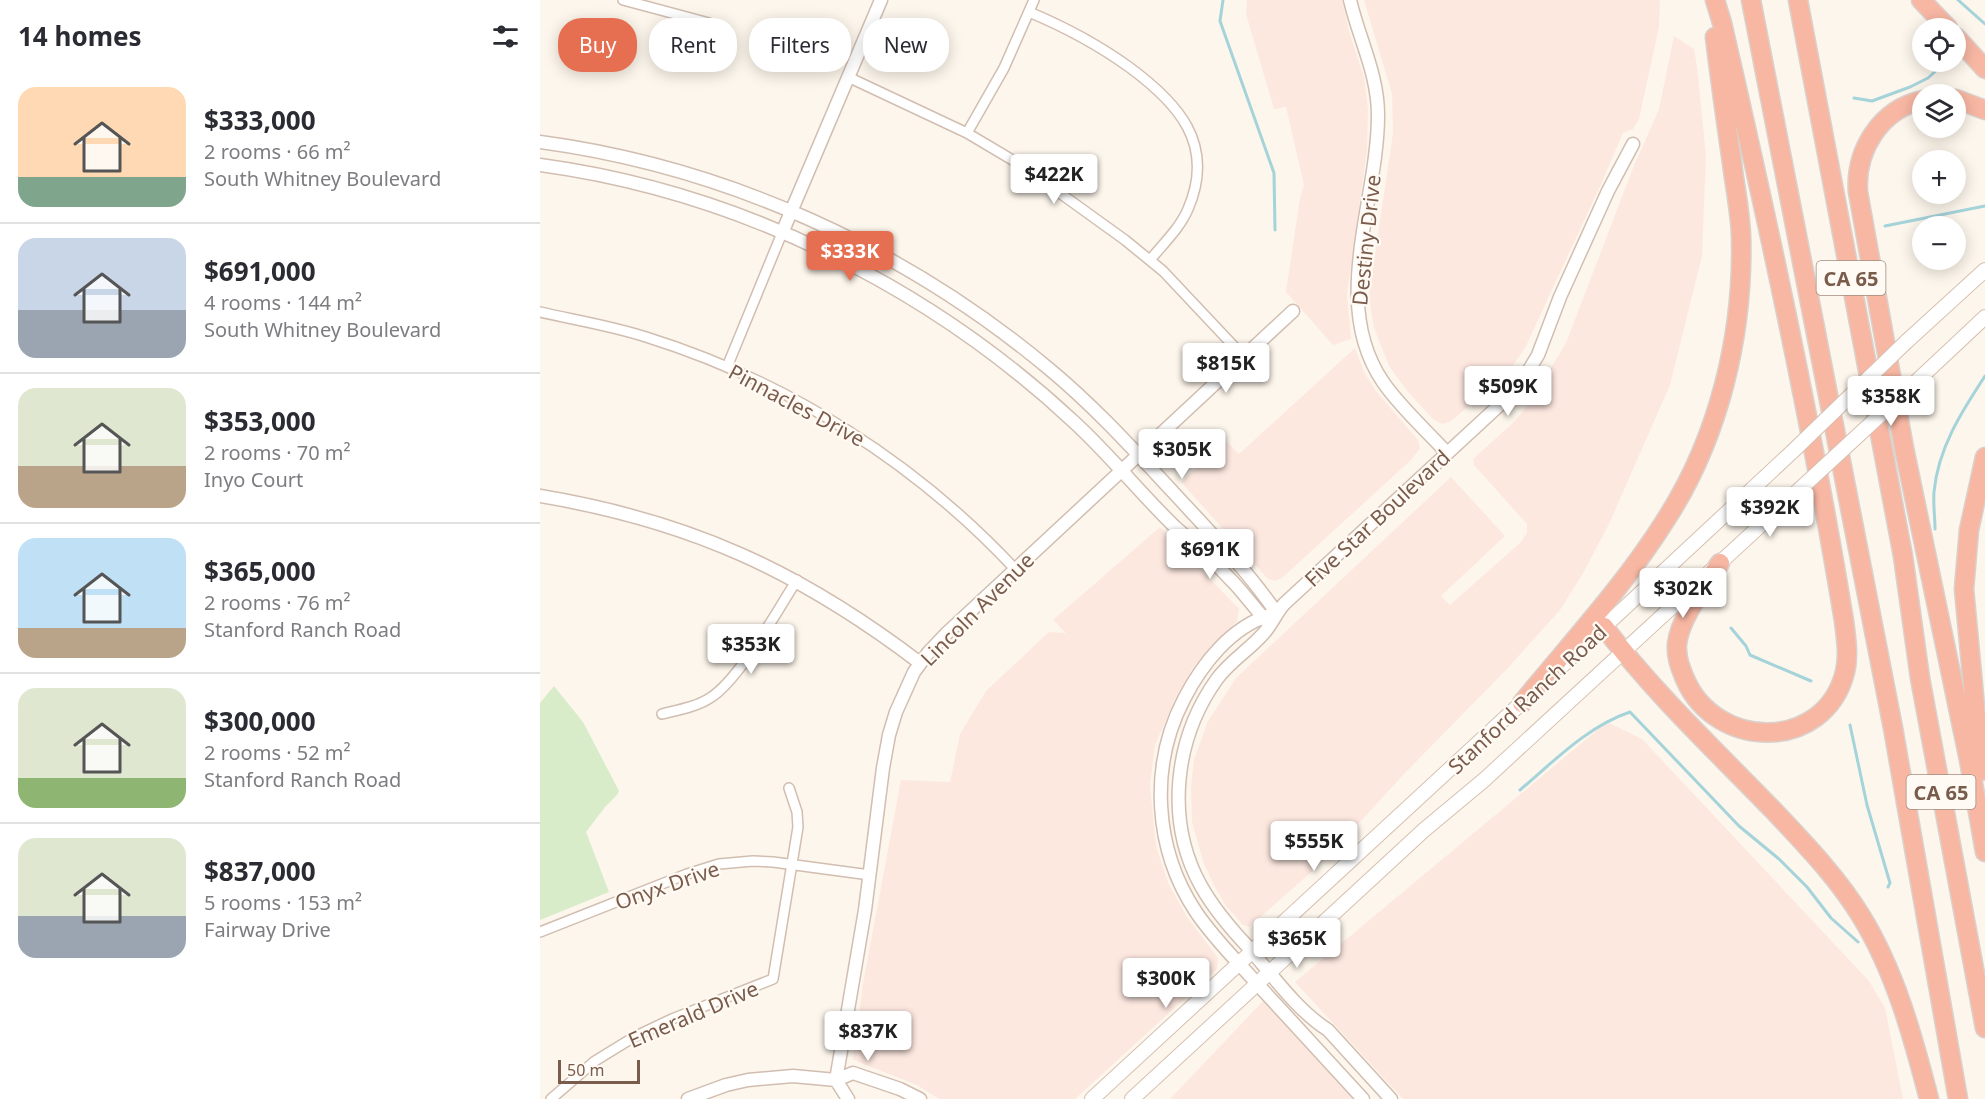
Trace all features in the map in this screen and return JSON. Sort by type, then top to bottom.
[{"type":"highway","points":[[1522,703],[1615,589],[1666,520],[1704,446],[1724,385],[1737,320],[1741,233],[1709,0]]},
{"type":"highway","points":[[1714,0],[1722,23],[1756,169],[1806,404],[1847,641],[1845,671],[1834,699],[1816,718],[1789,731],[1762,733],[1737,728],[1711,714],[1689,688],[1677,659],[1679,632],[1690,609],[1720,563]]},
{"type":"highway","name":"CA 65","points":[[1750,0],[1893,728],[1958,1099]]},
{"type":"highway","name":"CA 65","points":[[1798,0],[1903,555],[1920,678],[1985,1028]]},
{"type":"highway","points":[[1922,0],[1939,18]]},
{"type":"highway","points":[[1966,48],[1985,69]]},
{"type":"highway","points":[[1966,103],[1985,110]]},
{"type":"highway","points":[[1912,104],[1893,114],[1869,140],[1860,158],[1858,192],[1900,426],[1969,760],[1985,852]]},
{"type":"highway","points":[[1985,457],[1969,530],[1965,589],[1966,625],[1985,808]]},
{"type":"highway","points":[[1604,627],[1673,707],[1818,858],[1855,907],[1872,934],[1890,976],[1929,1099]]},
{"type":"main road","name":"Stanford Ranch Road","points":[[1092,1099],[1604,627],[1985,270]]},
{"type":"main road","name":"Stanford Ranch Road","points":[[1132,1099],[1416,838],[1484,780],[1624,652],[1985,317]]},
{"type":"street","points":[[622,0],[690,18]]},
{"type":"street","points":[[727,367],[881,0]]},
{"type":"street","points":[[967,133],[1004,68],[1034,0]]},
{"type":"street","name":"Destiny Drive","points":[[1350,0],[1372,67],[1378,112],[1374,167],[1358,281],[1357,309],[1361,331],[1370,360],[1384,384],[1447,453]]},
{"type":"street","points":[[1029,12],[1091,41],[1151,84],[1172,104],[1188,128],[1197,160],[1197,175],[1193,193],[1187,210],[1177,227],[1150,260]]},
{"type":"street","points":[[848,77],[967,133],[1021,165],[1150,260],[1175,282],[1244,357]]},
{"type":"street","points":[[540,142],[598,152],[652,165],[736,190],[791,212],[890,260],[966,305],[1048,368],[1091,406],[1139,455],[1263,592],[1276,612]]},
{"type":"street","name":"Five Star Boulevard","points":[[1363,1099],[1208,928],[1185,893],[1173,867],[1162,821],[1160,797],[1166,745],[1191,685],[1220,649],[1250,622],[1266,620],[1276,612],[1506,399],[1538,355],[1560,297],[1608,191],[1633,144]]},
{"type":"street","points":[[540,165],[594,174],[728,212],[835,257],[880,280],[953,325],[1034,386],[1076,423],[1175,527],[1204,552],[1266,620]]},
{"type":"street","name":"Lincoln Avenue","points":[[836,1080],[866,910],[889,735],[905,690],[920,663],[947,633],[1293,311]]},
{"type":"street","name":"Pinnacles Drive","points":[[540,312],[646,337],[727,367],[823,415],[885,455],[954,509],[1015,569]]},
{"type":"street","points":[[540,496],[623,512],[733,549],[797,580],[853,614],[920,663]]},
{"type":"street","points":[[662,714],[701,703],[726,685],[739,669],[797,580]]},
{"type":"street","name":"Five Star Boulevard","points":[[1266,620],[1265,633],[1219,676],[1202,702],[1190,730],[1184,749],[1178,798],[1180,824],[1190,861],[1201,886],[1214,906],[1270,972],[1316,1022],[1328,1030],[1391,1099]]},
{"type":"street","points":[[1190,730],[1196,693],[1191,685]]},
{"type":"street","points":[[789,788],[797,812],[798,827],[794,865]]},
{"type":"street","points":[[1162,821],[1171,826],[1179,846],[1190,861]]},
{"type":"street","name":"Onyx Drive","points":[[540,932],[703,868],[719,864],[753,861],[870,874]]},
{"type":"street","name":"Emerald Drive","points":[[551,1099],[595,1061],[634,1036],[773,980],[794,865]]},
{"type":"street","points":[[1342,1076],[1357,1062]]},
{"type":"street","points":[[688,1099],[726,1085],[748,1080],[793,1076],[836,1080],[853,1074],[900,1089],[920,1099]]},
{"type":"street","points":[[836,1080],[848,1099]]},
{"type":"shaded area","points":[[1247,0],[1342,0],[1364,77],[1368,109],[1367,151],[1347,294],[1351,339],[1333,345],[1286,292],[1304,185],[1286,107],[1274,109],[1246,14]]},
{"type":"shaded area","points":[[1364,0],[1660,0],[1659,27],[1639,119],[1633,129],[1623,133],[1525,348],[1507,374],[1450,422],[1442,424],[1433,419],[1408,392],[1389,366],[1374,328],[1369,296],[1393,133],[1392,94]]},
{"type":"shaded area","points":[[1674,36],[1694,49],[1697,66],[1706,156],[1702,256],[1670,385],[1609,524],[1560,610],[1507,669],[1404,774],[1326,859],[1249,927],[1243,925],[1226,906],[1215,887],[1204,864],[1192,822],[1191,786],[1194,760],[1207,723],[1236,678],[1451,477],[1505,536],[1441,596],[1450,605],[1520,543],[1527,533],[1527,524],[1474,465],[1473,459],[1513,423],[1530,403],[1566,343],[1633,168],[1659,109]]},
{"type":"shaded area","points":[[1355,348],[1364,372],[1376,391],[1418,440],[1420,448],[1411,460],[1282,578],[1275,581],[1268,579],[1181,482],[1226,441],[1239,454]]},
{"type":"shaded area","points":[[1160,527],[1239,609],[1237,621],[1194,666],[1176,697],[1155,745],[1150,785],[1156,846],[1169,885],[1187,917],[1218,958],[1217,969],[1075,1099],[939,1099],[917,1085],[853,1059],[863,984],[901,780],[950,782],[960,734],[986,691],[1049,632],[1066,633],[1053,620]]},
{"type":"shaded area","points":[[1607,722],[1642,739],[1869,981],[1885,1008],[1903,1099],[1403,1099],[1295,982]]},
{"type":"shaded area","points":[[1265,999],[1357,1099],[1170,1099]]},
{"type":"green space","points":[[554,686],[583,722],[619,791],[586,832],[609,892],[540,920],[540,703]]},
{"type":"waterway","points":[[1223,0],[1220,21],[1274,173],[1275,230]]},
{"type":"waterway","points":[[1958,0],[1985,24]]},
{"type":"waterway","points":[[1854,98],[1872,101],[1910,87],[1934,72]]},
{"type":"waterway","points":[[1885,226],[1985,206]]},
{"type":"waterway","points":[[1935,529],[1934,492],[1940,460],[1960,416],[1985,376]]},
{"type":"waterway","points":[[1731,628],[1746,646],[1750,655],[1811,681]]},
{"type":"waterway","points":[[1520,790],[1586,735],[1630,712],[1739,826],[1779,859],[1807,887],[1831,918],[1858,942]]},
{"type":"waterway","points":[[1850,725],[1867,805],[1890,883],[1888,887]]}]
